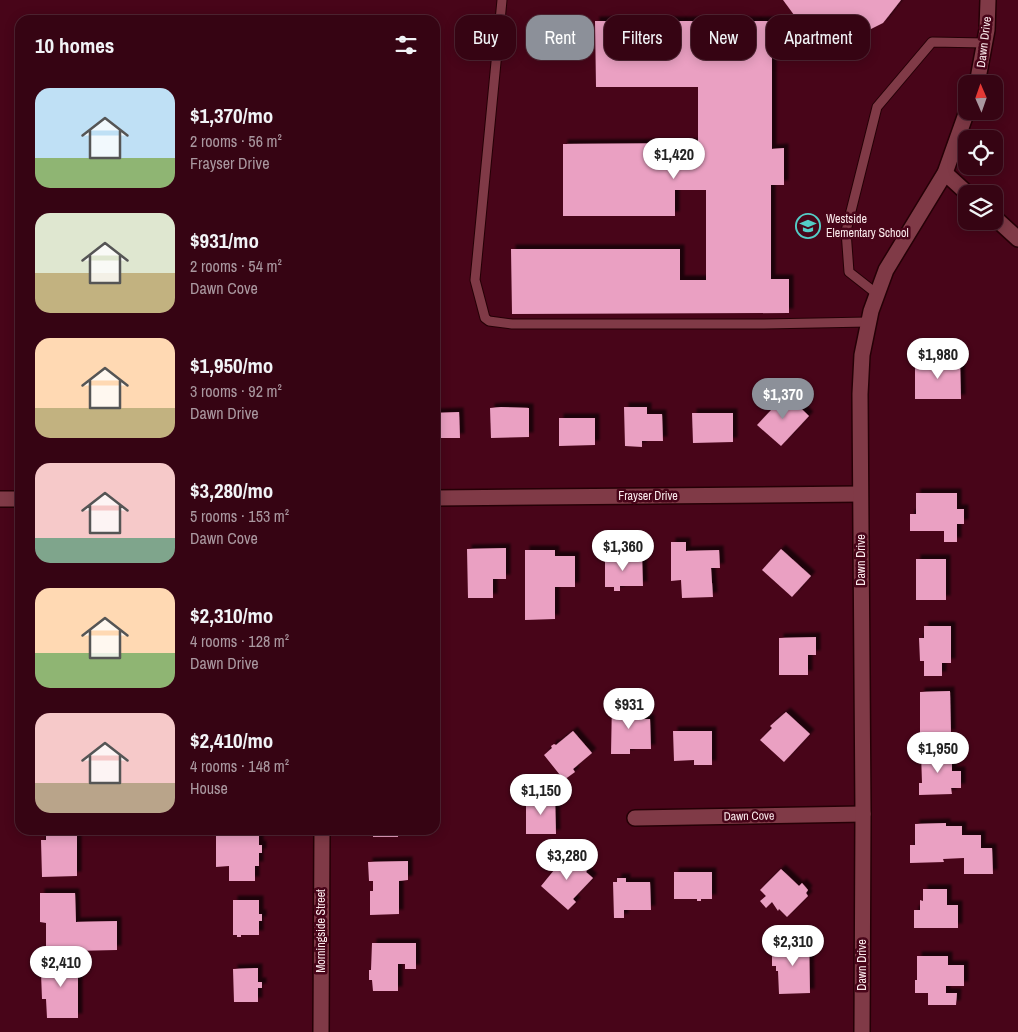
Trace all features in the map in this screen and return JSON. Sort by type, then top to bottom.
[{"type":"street","name":"Dawn Drive","points":[[980,75],[985,43],[988,0]]},
{"type":"street","name":"Dawn Drive","points":[[862,1032],[863,814],[860,394],[862,355],[868,322],[886,270],[945,173],[965,120]]},
{"type":"street","points":[[945,173],[958,185]]},
{"type":"street","points":[[1003,225],[1018,239]]},
{"type":"street","name":"Frayser Drive","points":[[440,498],[860,494]]},
{"type":"street","points":[[0,499],[15,499]]},
{"type":"street","name":"Dawn Cove","points":[[634,818],[863,814]]},
{"type":"street","name":"Morningside Street","points":[[321,1032],[322,835]]},
{"type":"lane","points":[[502,0],[475,280],[484,318],[489,321],[512,324],[868,322]]},
{"type":"lane","points":[[877,294],[849,272],[846,231],[878,107],[932,42],[985,43]]},
{"type":"building","points":[[783,0],[901,0],[883,23],[870,30],[870,15],[794,15]]},
{"type":"building","points":[[595,21],[604,21],[604,60],[681,60],[681,21],[691,21],[691,60],[756,60],[756,21],[766,21],[766,60],[772,60],[772,149],[784,148],[784,185],[771,185],[771,279],[789,279],[789,313],[512,314],[511,249],[680,249],[680,280],[706,280],[706,190],[675,190],[675,216],[563,216],[563,144],[698,143],[698,87],[596,87]]},
{"type":"building","points":[[960,361],[961,399],[915,399],[915,362]]},
{"type":"building","points":[[786,394],[809,416],[781,446],[757,425]]},
{"type":"building","points":[[624,407],[647,407],[647,414],[662,414],[663,441],[642,441],[642,447],[625,446]]},
{"type":"building","points":[[490,408],[529,408],[529,437],[491,438]]},
{"type":"building","points":[[459,412],[460,438],[440,438],[440,413]]},
{"type":"building","points":[[692,413],[733,413],[733,442],[693,443]]},
{"type":"building","points":[[559,418],[595,418],[595,445],[559,446]]},
{"type":"building","points":[[916,493],[957,493],[957,509],[964,509],[964,524],[957,524],[957,542],[944,542],[944,531],[910,531],[910,514],[916,514]]},
{"type":"building","points":[[671,542],[686,542],[686,551],[719,550],[720,568],[711,568],[713,597],[682,598],[681,580],[671,581]]},
{"type":"building","points":[[506,548],[506,579],[493,579],[493,598],[468,598],[467,549]]},
{"type":"building","points":[[781,549],[811,576],[792,597],[762,570]]},
{"type":"building","points":[[525,550],[555,550],[555,556],[575,556],[575,587],[555,587],[555,619],[525,620]]},
{"type":"building","points":[[605,557],[642,557],[643,586],[620,586],[620,591],[614,591],[614,587],[605,587]]},
{"type":"building","points":[[916,559],[946,559],[946,600],[916,600]]},
{"type":"building","points":[[924,626],[951,626],[951,663],[942,663],[942,676],[924,676],[924,661],[920,661],[919,638],[924,638]]},
{"type":"building","points":[[816,637],[816,655],[808,655],[808,675],[779,675],[779,638]]},
{"type":"building","points":[[950,691],[951,734],[920,734],[920,692]]},
{"type":"building","points":[[612,702],[634,702],[635,719],[650,719],[651,749],[630,749],[630,754],[611,754]]},
{"type":"building","points":[[786,712],[810,734],[784,762],[760,740],[772,728],[770,726]]},
{"type":"building","points":[[573,731],[592,753],[573,769],[575,772],[564,780],[544,755],[552,748],[551,746],[556,745]]},
{"type":"building","points":[[673,731],[712,731],[712,765],[694,765],[694,760],[674,761]]},
{"type":"building","points":[[952,752],[952,771],[961,771],[961,788],[951,788],[952,794],[919,795],[919,783],[922,783],[921,753]]},
{"type":"building","points":[[526,797],[555,797],[556,834],[526,834]]},
{"type":"building","points":[[946,823],[946,826],[962,826],[962,835],[981,835],[981,848],[992,848],[993,874],[964,874],[964,858],[943,859],[944,862],[910,863],[910,845],[915,845],[915,824]]},
{"type":"building","points":[[46,835],[77,835],[77,876],[42,877],[41,840],[46,840]]},
{"type":"building","points":[[216,835],[259,835],[259,845],[262,845],[262,853],[259,853],[259,866],[255,866],[255,881],[229,881],[229,866],[216,867]]},
{"type":"building","points":[[373,835],[398,835],[398,837],[373,837]]},
{"type":"building","points":[[564,853],[573,861],[576,858],[588,869],[586,872],[593,878],[573,899],[576,902],[568,910],[541,886],[555,869],[552,867]]},
{"type":"building","points":[[408,861],[408,880],[399,881],[399,914],[370,915],[370,891],[373,891],[373,881],[369,881],[368,862]]},
{"type":"building","points":[[781,869],[799,886],[802,883],[808,890],[806,893],[808,896],[787,917],[779,909],[778,911],[772,902],[766,908],[760,901],[766,896],[760,890]]},
{"type":"building","points":[[674,872],[712,872],[712,899],[697,901],[697,899],[674,899]]},
{"type":"building","points":[[617,878],[626,878],[626,882],[650,882],[651,910],[624,910],[624,918],[614,918],[613,882],[617,882]]},
{"type":"building","points":[[923,889],[947,889],[947,905],[958,905],[958,928],[914,928],[914,910],[920,910],[920,900],[923,901]]},
{"type":"building","points":[[40,893],[75,893],[76,922],[117,921],[117,950],[73,951],[73,949],[46,949],[46,923],[40,922]]},
{"type":"building","points":[[233,900],[259,900],[259,914],[262,914],[262,921],[259,921],[259,935],[241,935],[241,937],[237,937],[237,935],[233,935]]},
{"type":"building","points":[[809,940],[810,993],[779,994],[778,971],[776,971],[776,966],[772,966],[772,956],[778,956],[778,941]]},
{"type":"building","points":[[372,943],[416,943],[416,969],[405,969],[405,964],[398,964],[398,991],[373,991],[372,980],[369,980]]},
{"type":"building","points":[[917,956],[948,956],[948,965],[964,965],[964,986],[946,986],[946,993],[957,993],[956,1005],[928,1005],[928,993],[915,993]]},
{"type":"building","points":[[46,958],[78,958],[78,1018],[47,1018],[46,999],[42,999],[41,973],[46,973]]},
{"type":"building","points":[[258,968],[258,982],[262,982],[262,988],[258,988],[258,1002],[234,1002],[233,969]]},
{"type":"place","name":"Westside Elementary School","points":[[808,226]]}]
